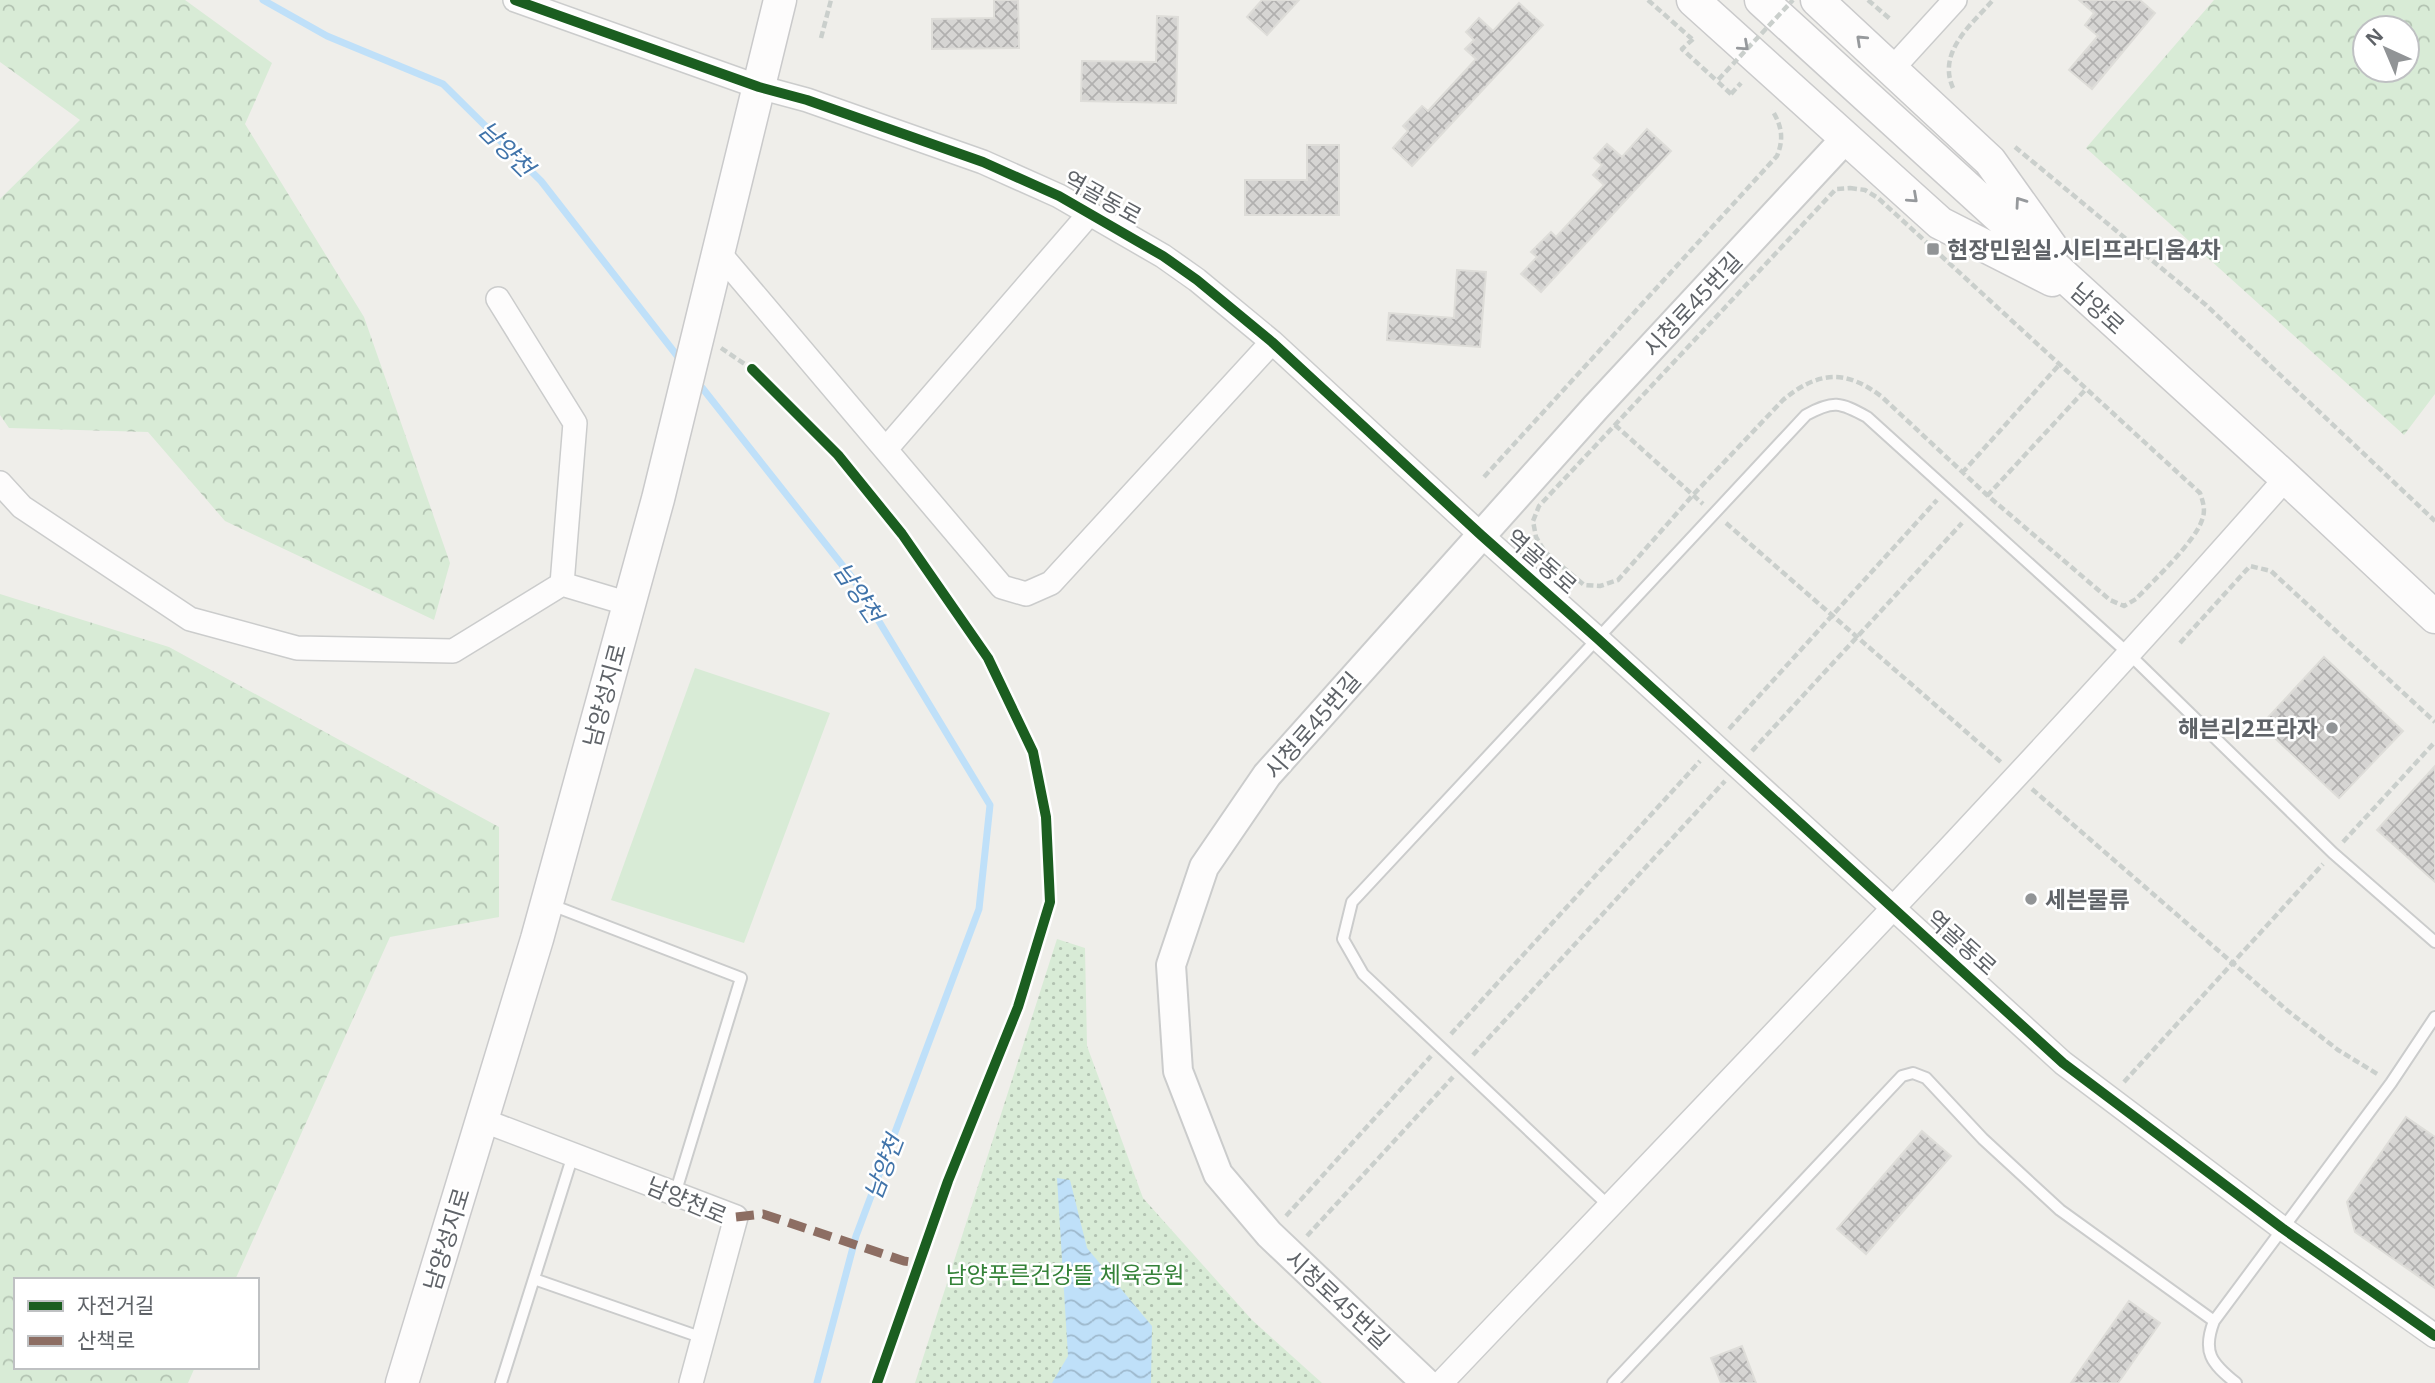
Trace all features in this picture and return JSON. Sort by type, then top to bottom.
[{"type":"main road","name":"남양성지로","points":[[402,1383],[547,903],[659,499],[780,0]]},
{"type":"main road","points":[[1693,0],[1940,223],[2087,298]]},
{"type":"main road","name":"남양로","points":[[1761,0],[2435,617]]},
{"type":"main road","points":[[1817,0],[1990,161],[2087,298]]},
{"type":"street","name":"역골동로","points":[[515,0],[759,87],[807,100],[984,162],[1090,213],[1163,256],[1197,280],[1272,342],[2063,1063],[2282,1228],[2435,1336]]},
{"type":"street","points":[[1892,69],[1955,0]]},
{"type":"street","name":"시청로45번길","points":[[1426,1383],[1269,1234],[1218,1174],[1178,1071],[1171,965],[1204,867],[1267,775],[1605,397],[1846,138]]},
{"type":"street","points":[[886,449],[1090,213]]},
{"type":"street","points":[[720,254],[1002,587],[1026,594],[1051,583],[1272,342]]},
{"type":"street","points":[[498,299],[575,423],[562,584]]},
{"type":"street","points":[[1441,1383],[2129,654],[2286,478]]},
{"type":"street","points":[[0,483],[22,507],[190,619],[297,648],[453,651],[562,584],[629,604]]},
{"type":"street","name":"남양천로","points":[[482,1120],[736,1217],[691,1383]]},
{"type":"lane","points":[[1609,1206],[1363,974],[1343,939],[1352,902],[1806,415],[1826,404],[1851,408],[1867,417],[2129,654],[2333,853],[2435,942]]},
{"type":"lane","points":[[547,903],[741,978],[675,1194]]},
{"type":"lane","points":[[2236,1383],[2215,1366],[2207,1340],[2214,1321],[2391,1083],[2435,1017]]},
{"type":"lane","points":[[1613,1383],[1902,1076],[1913,1073],[1926,1078],[1983,1139],[2060,1210],[2214,1321]]},
{"type":"lane","points":[[502,1383],[573,1155]]},
{"type":"lane","points":[[534,1279],[703,1338]]},
{"type":"path","points":[[821,38],[831,0]]},
{"type":"path","points":[[1648,0],[1702,48]]},
{"type":"path","points":[[1717,81],[1793,0]]},
{"type":"path","points":[[1868,0],[1890,19]]},
{"type":"path","points":[[1959,97],[1951,86],[1949,55],[1993,0]]},
{"type":"path","points":[[1693,40],[1682,49],[1731,94],[1741,83]]},
{"type":"path","points":[[1722,65],[1749,90]]},
{"type":"path","points":[[1483,477],[1777,156],[1782,143],[1780,125],[1773,111],[1765,104]]},
{"type":"path","points":[[2006,139],[2206,305],[2435,521]]},
{"type":"path","points":[[698,340],[752,369],[762,379]]},
{"type":"path","points":[[1269,1234],[2059,365]]},
{"type":"path","points":[[1290,1254],[2086,389]]},
{"type":"path","points":[[2180,643],[2250,566],[2271,571],[2435,722]]},
{"type":"path","points":[[2109,1098],[2435,742]]},
{"type":"green space","points":[[0,0],[185,0],[272,63],[245,124],[364,317],[450,563],[434,620],[225,521],[148,432],[9,428],[0,415],[0,199],[80,120],[0,62]]},
{"type":"green space","points":[[2214,0],[2435,0],[2435,394],[2404,435],[2086,148]]},
{"type":"green space","points":[[0,594],[169,647],[499,827],[499,917],[390,937],[236,1278],[14,1278],[14,1369],[194,1369],[188,1383],[0,1383]]},
{"type":"green space","points":[[695,668],[830,713],[744,943],[611,900]]},
{"type":"green space","name":"남양푸른건강뜰 체육공원","points":[[1057,939],[1085,948],[1087,1046],[1143,1198],[1252,1320],[1322,1383],[915,1383]]},
{"type":"water","points":[[1057,1178],[1070,1180],[1087,1248],[1152,1326],[1151,1383],[1052,1383],[1068,1356]]},
{"type":"building","points":[[994,0],[1018,0],[1019,48],[932,49],[932,19],[994,18]]},
{"type":"building","points":[[1262,0],[1299,0],[1267,35],[1247,17]]},
{"type":"building","points":[[2079,0],[2140,0],[2155,13],[2092,89],[2069,70],[2098,36],[2085,25],[2094,13]]},
{"type":"building","points":[[1519,3],[1543,25],[1412,166],[1393,148],[1408,131],[1403,126],[1422,106],[1428,111],[1476,59],[1465,49],[1474,40],[1466,32],[1479,18],[1493,31]]},
{"type":"building","points":[[1157,16],[1178,17],[1176,103],[1081,101],[1082,61],[1156,62]]},
{"type":"building","points":[[1647,129],[1671,151],[1541,292],[1521,274],[1537,257],[1531,252],[1551,232],[1556,237],[1604,185],[1593,175],[1602,165],[1594,158],[1607,144],[1622,157]]},
{"type":"building","points":[[1307,145],[1339,145],[1339,215],[1245,215],[1245,180],[1307,180]]},
{"type":"building","points":[[1457,270],[1486,272],[1480,347],[1387,340],[1389,313],[1454,318]]},
{"type":"building","name":"해븐리2프라자","points":[[2324,657],[2403,731],[2339,798],[2261,725]]},
{"type":"building","points":[[2435,766],[2435,882],[2377,830]]},
{"type":"building","points":[[2406,1117],[2435,1137],[2435,1288],[2355,1232],[2347,1202]]},
{"type":"building","points":[[1922,1131],[1951,1156],[1866,1254],[1837,1229]]},
{"type":"building","points":[[2129,1301],[2160,1323],[2118,1383],[2071,1383]]},
{"type":"building","points":[[1742,1346],[1756,1383],[1721,1383],[1711,1358]]},
{"type":"waterway","name":"남양천","points":[[263,0],[327,36],[443,84],[541,181],[682,362]]},
{"type":"waterway","name":"남양천","points":[[696,380],[854,580],[990,805],[979,909],[856,1236],[817,1383]]},
{"type":"marked path","points":[[736,1217],[763,1214],[904,1261],[918,1263]]},
{"type":"cycle path","points":[[515,0],[759,87],[807,100],[983,162],[1059,196],[1163,256],[1197,280],[1272,342],[2063,1063],[2282,1228],[2435,1336]]},
{"type":"cycle path","points":[[752,369],[838,455],[902,534],[988,658],[1033,752],[1046,817],[1050,902],[1018,1007],[948,1181],[877,1383]]},
{"type":"place","name":"현장민원실.시티프라디움4차","points":[[1933,249]]},
{"type":"place","name":"해븐리2프라자","points":[[2332,728]]},
{"type":"place","name":"세븐물류","points":[[2031,899]]}]
